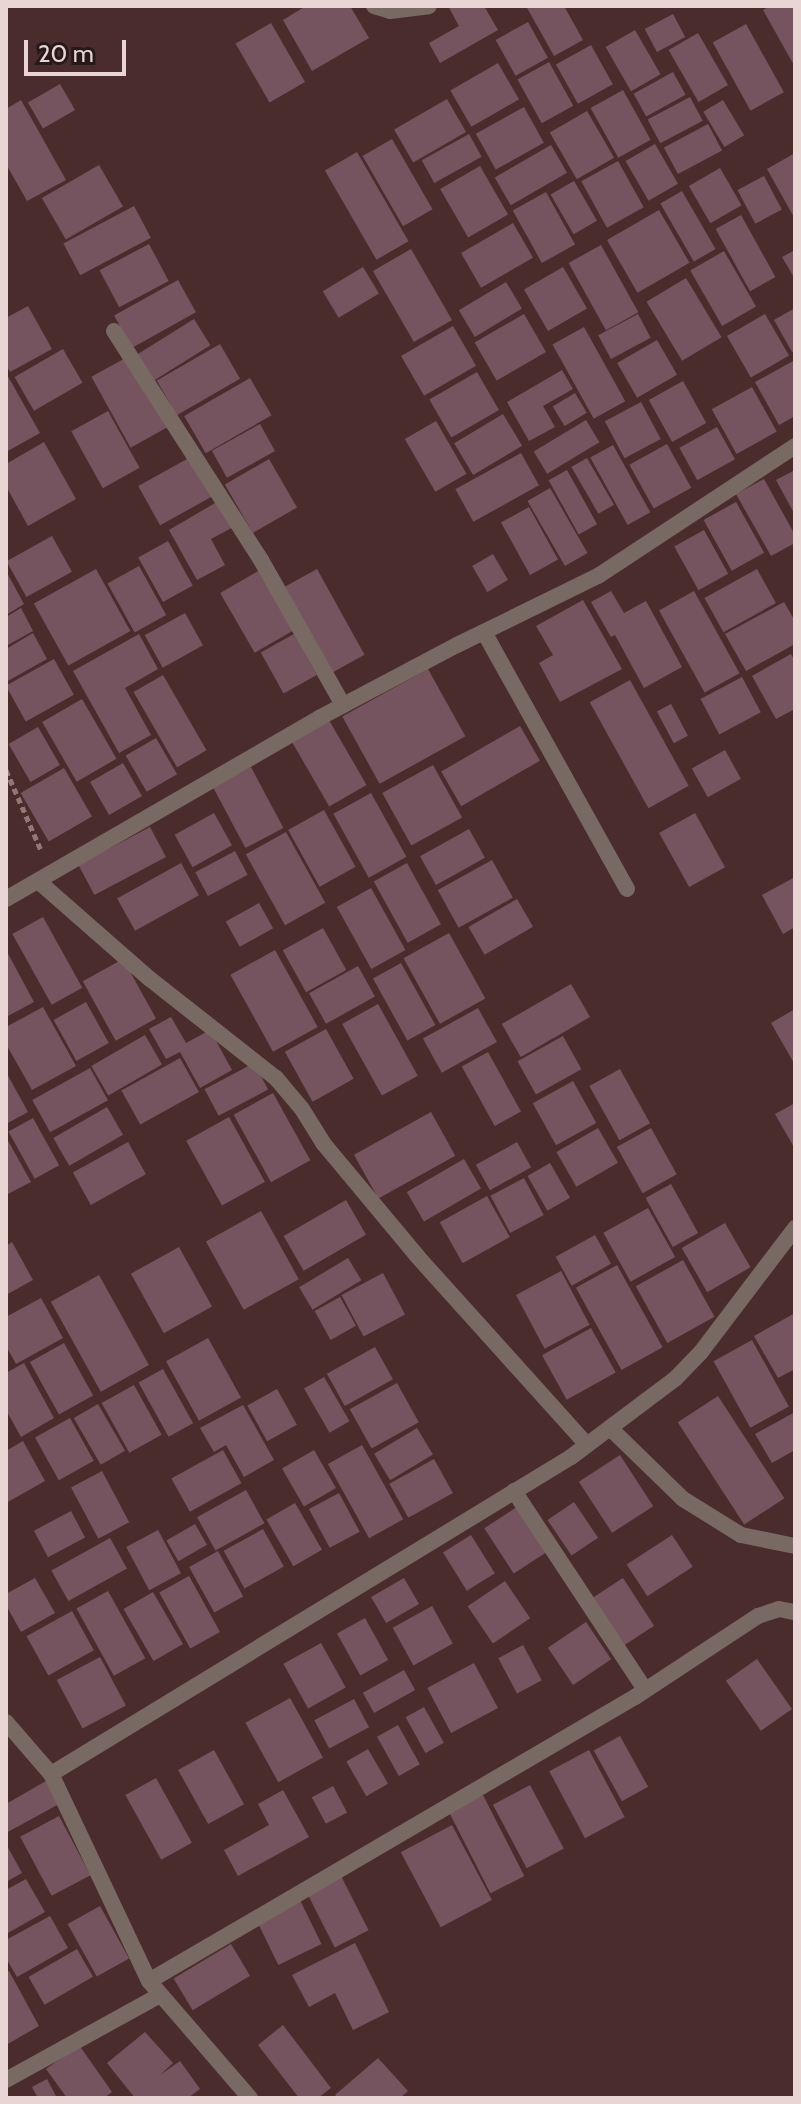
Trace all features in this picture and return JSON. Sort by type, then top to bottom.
[{"type":"street","points":[[374,6],[390,11],[429,6]]},
{"type":"street","points":[[114,331],[261,560],[343,705]]},
{"type":"street","points":[[6,899],[343,705],[598,576],[795,446]]},
{"type":"street","points":[[484,632],[627,889]]},
{"type":"street","points":[[45,877],[150,979],[276,1078],[302,1109],[323,1143],[417,1256],[587,1445]]},
{"type":"street","points":[[51,1774],[571,1457],[675,1379],[701,1352],[795,1228]]},
{"type":"street","points":[[610,1428],[683,1499],[741,1535],[795,1546]]},
{"type":"street","points":[[514,1491],[645,1690]]},
{"type":"street","points":[[149,1981],[645,1690],[758,1616],[779,1609],[795,1612]]},
{"type":"street","points":[[6,1722],[51,1774],[130,1944],[158,1996],[173,2005],[250,2098]]},
{"type":"street","points":[[6,2080],[158,1996]]},
{"type":"path","points":[[6,770],[45,877]]},
{"type":"building","points":[[306,6],[350,6],[369,38],[312,71],[283,20]]},
{"type":"building","points":[[448,6],[484,6],[498,30],[440,63],[429,43],[459,26]]},
{"type":"building","points":[[526,6],[564,6],[583,40],[554,56]]},
{"type":"building","points":[[770,6],[795,6],[795,67],[763,10]]},
{"type":"building","points":[[673,14],[685,37],[657,52],[645,29]]},
{"type":"building","points":[[528,22],[548,58],[516,76],[496,40]]},
{"type":"building","points":[[271,23],[305,82],[269,102],[235,44]]},
{"type":"building","points":[[746,24],[784,92],[751,111],[713,42]]},
{"type":"building","points":[[635,30],[660,74],[631,91],[606,47]]},
{"type":"building","points":[[698,33],[728,85],[699,102],[669,50]]},
{"type":"building","points":[[591,45],[613,84],[578,104],[556,64]]},
{"type":"building","points":[[549,62],[573,106],[542,123],[518,79]]},
{"type":"building","points":[[498,63],[519,99],[471,127],[450,90]]},
{"type":"building","points":[[673,72],[686,95],[646,117],[634,94]]},
{"type":"building","points":[[60,84],[75,110],[43,128],[28,102]]},
{"type":"building","points":[[623,90],[651,140],[618,158],[591,108]]},
{"type":"building","points":[[690,97],[703,121],[660,143],[648,120]]},
{"type":"building","points":[[447,99],[466,132],[413,162],[394,130]]},
{"type":"building","points":[[21,100],[66,180],[27,201],[6,164],[6,109]]},
{"type":"building","points":[[723,100],[744,135],[724,147],[703,112]]},
{"type":"building","points":[[524,107],[544,143],[496,170],[476,134]]},
{"type":"building","points":[[587,111],[614,158],[577,179],[550,133]]},
{"type":"building","points":[[708,124],[722,150],[678,174],[664,147]]},
{"type":"building","points":[[469,134],[482,157],[434,183],[422,160]]},
{"type":"building","points":[[392,139],[432,209],[403,226],[363,156]]},
{"type":"building","points":[[655,144],[678,184],[649,201],[626,161]]},
{"type":"building","points":[[551,145],[567,173],[511,205],[495,178]]},
{"type":"building","points":[[357,152],[408,241],[376,260],[325,170]]},
{"type":"building","points":[[795,153],[795,219],[767,169]]},
{"type":"building","points":[[618,161],[644,207],[607,228],[581,181]]},
{"type":"building","points":[[99,165],[123,207],[66,240],[42,198]]},
{"type":"building","points":[[480,166],[508,214],[468,237],[440,189]]},
{"type":"building","points":[[720,168],[742,205],[710,223],[689,186]]},
{"type":"building","points":[[764,176],[782,210],[755,224],[738,190]]},
{"type":"building","points":[[574,181],[597,221],[574,234],[551,195]]},
{"type":"building","points":[[682,191],[716,249],[694,262],[660,204]]},
{"type":"building","points":[[546,192],[575,244],[542,263],[513,210]]},
{"type":"building","points":[[134,206],[151,238],[80,275],[63,244]]},
{"type":"building","points":[[659,210],[690,263],[638,293],[607,240]]},
{"type":"building","points":[[741,215],[775,277],[750,291],[716,229]]},
{"type":"building","points":[[513,223],[533,258],[481,288],[461,253]]},
{"type":"building","points":[[149,244],[169,281],[119,307],[100,270]]},
{"type":"building","points":[[601,245],[638,312],[606,330],[569,263]]},
{"type":"building","points":[[411,249],[452,320],[414,342],[373,271]]},
{"type":"building","points":[[795,250],[795,279],[782,257]]},
{"type":"building","points":[[724,251],[756,306],[722,326],[690,270]]},
{"type":"building","points":[[363,267],[379,294],[339,318],[323,291]]},
{"type":"building","points":[[563,267],[587,309],[548,331],[524,290]]},
{"type":"building","points":[[686,278],[722,337],[682,361],[647,302]]},
{"type":"building","points":[[178,280],[196,312],[132,348],[114,315]]},
{"type":"building","points":[[506,282],[522,309],[475,337],[459,310]]},
{"type":"building","points":[[28,306],[52,349],[10,372],[6,365],[6,318]]},
{"type":"building","points":[[795,308],[795,351],[792,352],[774,320]]},
{"type":"building","points":[[524,314],[546,352],[497,381],[475,342]]},
{"type":"building","points":[[638,314],[651,338],[611,359],[598,335]]},
{"type":"building","points":[[765,314],[789,356],[751,378],[727,336]]},
{"type":"building","points":[[194,319],[210,345],[154,381],[137,355]]},
{"type":"building","points":[[453,326],[476,366],[424,396],[401,356]]},
{"type":"building","points":[[584,327],[625,401],[594,419],[553,344]]},
{"type":"building","points":[[657,340],[677,375],[637,398],[617,363]]},
{"type":"building","points":[[220,344],[240,379],[177,415],[157,380]]},
{"type":"building","points":[[63,349],[82,383],[34,411],[15,377]]},
{"type":"building","points":[[129,356],[168,427],[131,448],[91,377]]},
{"type":"building","points":[[795,360],[795,416],[779,425],[755,382]]},
{"type":"building","points":[[562,370],[573,389],[543,406],[555,427],[529,441],[507,402]]},
{"type":"building","points":[[477,372],[499,410],[451,438],[429,400]]},
{"type":"building","points":[[6,373],[40,433],[6,452]]},
{"type":"building","points":[[250,378],[272,415],[206,453],[184,416]]},
{"type":"building","points":[[683,381],[706,423],[672,442],[649,400]]},
{"type":"building","points":[[752,387],[777,432],[736,454],[712,409]]},
{"type":"building","points":[[575,393],[587,413],[565,426],[553,406]]},
{"type":"building","points":[[641,402],[661,439],[625,458],[605,421]]},
{"type":"building","points":[[108,411],[140,468],[103,488],[71,431]]},
{"type":"building","points":[[503,414],[522,446],[473,475],[454,443]]},
{"type":"building","points":[[586,420],[599,442],[547,474],[534,451]]},
{"type":"building","points":[[436,421],[466,474],[435,492],[405,439]]},
{"type":"building","points":[[260,424],[275,451],[227,478],[212,451]]},
{"type":"building","points":[[717,427],[735,459],[697,480],[679,448]]},
{"type":"building","points":[[44,442],[76,499],[28,526],[6,486],[6,464]]},
{"type":"building","points":[[667,444],[691,488],[654,509],[629,465]]},
{"type":"building","points":[[613,445],[650,512],[628,525],[590,458]]},
{"type":"building","points":[[521,453],[539,485],[473,522],[455,489]]},
{"type":"building","points":[[196,454],[218,493],[160,525],[138,486]]},
{"type":"building","points":[[587,458],[614,505],[598,514],[571,467]]},
{"type":"building","points":[[269,459],[297,507],[253,533],[225,484]]},
{"type":"building","points":[[567,470],[597,524],[579,534],[549,480]]},
{"type":"building","points":[[795,470],[795,515],[776,480]]},
{"type":"building","points":[[764,479],[795,535],[795,543],[771,556],[736,494]]},
{"type":"building","points":[[550,488],[588,553],[565,566],[527,501]]},
{"type":"building","points":[[222,499],[237,525],[211,539],[225,565],[197,580],[169,530]]},
{"type":"building","points":[[736,502],[764,553],[732,571],[704,520]]},
{"type":"building","points":[[529,507],[558,559],[530,575],[501,523]]},
{"type":"building","points":[[704,530],[728,574],[699,590],[674,546]]},
{"type":"building","points":[[52,536],[72,572],[26,597],[7,561]]},
{"type":"building","points":[[168,541],[193,586],[163,602],[138,557]]},
{"type":"building","points":[[493,554],[508,580],[487,592],[472,566]]},
{"type":"building","points":[[139,566],[166,615],[135,632],[108,583]]},
{"type":"building","points":[[96,569],[130,631],[68,666],[34,603]]},
{"type":"building","points":[[317,569],[365,655],[326,676],[279,590]]},
{"type":"building","points":[[757,569],[776,603],[723,632],[705,598]]},
{"type":"building","points":[[260,570],[294,630],[255,653],[220,593]]},
{"type":"building","points":[[6,571],[24,604],[6,615]]},
{"type":"building","points":[[611,591],[624,613],[646,601],[682,667],[644,688],[615,635],[611,637],[591,602]]},
{"type":"building","points":[[694,591],[740,673],[705,693],[659,610]]},
{"type":"building","points":[[583,600],[622,669],[560,702],[539,663],[553,655],[536,626]]},
{"type":"building","points":[[784,602],[795,621],[795,644],[746,671],[725,634]]},
{"type":"building","points":[[21,608],[33,631],[6,646],[6,617]]},
{"type":"building","points":[[185,613],[203,645],[163,668],[145,635]]},
{"type":"building","points":[[33,633],[47,659],[6,682],[6,649]]},
{"type":"building","points":[[139,634],[158,669],[125,688],[151,735],[119,753],[73,671]]},
{"type":"building","points":[[294,634],[317,675],[284,694],[261,652]]},
{"type":"building","points":[[791,654],[795,661],[795,709],[776,719],[752,676]]},
{"type":"building","points":[[54,659],[74,695],[26,722],[6,686]]},
{"type":"building","points":[[428,669],[465,736],[380,784],[342,717]]},
{"type":"building","points":[[163,675],[206,750],[177,767],[134,692]]},
{"type":"building","points":[[742,677],[761,712],[719,734],[701,699]]},
{"type":"building","points":[[630,680],[689,786],[648,808],[590,702]]},
{"type":"building","points":[[82,699],[116,759],[77,782],[42,722]]},
{"type":"building","points":[[671,704],[688,736],[674,743],[657,712]]},
{"type":"building","points":[[329,720],[367,785],[329,806],[292,742]]},
{"type":"building","points":[[520,726],[540,761],[461,806],[441,772]]},
{"type":"building","points":[[38,727],[60,765],[31,782],[9,744]]},
{"type":"building","points":[[156,738],[177,774],[147,792],[126,756]]},
{"type":"building","points":[[725,750],[741,779],[708,797],[692,768]]},
{"type":"building","points":[[123,763],[142,796],[109,815],[90,782]]},
{"type":"building","points":[[433,765],[462,817],[411,846],[382,793]]},
{"type":"building","points":[[251,767],[283,828],[245,848],[213,787]]},
{"type":"building","points":[[64,768],[92,816],[49,841],[21,793]]},
{"type":"building","points":[[371,793],[406,857],[369,878],[333,814]]},
{"type":"building","points":[[324,810],[356,867],[320,887],[288,830]]},
{"type":"building","points":[[214,813],[232,845],[193,867],[175,835]]},
{"type":"building","points":[[695,813],[725,867],[689,887],[659,833]]},
{"type":"building","points":[[150,827],[166,857],[94,895],[78,865]]},
{"type":"building","points":[[469,829],[485,858],[436,885],[420,856]]},
{"type":"building","points":[[286,832],[325,903],[285,925],[246,854]]},
{"type":"building","points":[[235,851],[248,875],[208,896],[195,872]]},
{"type":"building","points":[[492,860],[513,898],[459,928],[438,890]]},
{"type":"building","points":[[181,863],[199,895],[135,931],[117,898]]},
{"type":"building","points":[[407,863],[441,924],[408,943],[374,881]]},
{"type":"building","points":[[795,877],[795,927],[783,934],[762,895]]},
{"type":"building","points":[[371,888],[405,950],[371,969],[337,907]]},
{"type":"building","points":[[517,899],[533,927],[485,955],[469,927]]},
{"type":"building","points":[[259,903],[273,928],[240,947],[226,921]]},
{"type":"building","points":[[43,917],[82,988],[52,1005],[12,934]]},
{"type":"building","points":[[323,928],[346,970],[306,992],[283,950]]},
{"type":"building","points":[[449,933],[485,999],[440,1024],[404,958]]},
{"type":"building","points":[[6,950],[34,1002],[6,1017]]},
{"type":"building","points":[[275,950],[318,1027],[273,1052],[230,975]]},
{"type":"building","points":[[123,959],[156,1018],[116,1041],[83,981]]},
{"type":"building","points":[[401,963],[435,1025],[407,1041],[373,979]]},
{"type":"building","points":[[358,966],[375,997],[326,1024],[309,993]]},
{"type":"building","points":[[571,984],[590,1017],[521,1057],[502,1024]]},
{"type":"building","points":[[86,1002],[109,1043],[76,1061],[54,1020]]},
{"type":"building","points":[[378,1004],[418,1076],[382,1096],[342,1024]]},
{"type":"building","points":[[43,1007],[76,1066],[32,1090],[6,1044],[6,1027]]},
{"type":"building","points":[[478,1008],[497,1042],[442,1073],[423,1039]]},
{"type":"building","points":[[795,1009],[795,1065],[771,1023]]},
{"type":"building","points":[[171,1017],[186,1043],[210,1030],[232,1070],[200,1088],[180,1052],[166,1059],[149,1029]]},
{"type":"building","points":[[326,1029],[354,1079],[313,1102],[285,1052]]},
{"type":"building","points":[[145,1035],[162,1064],[108,1095],[91,1066]]},
{"type":"building","points":[[563,1036],[581,1069],[536,1094],[518,1061]]},
{"type":"building","points":[[488,1052],[521,1111],[495,1126],[462,1067]]},
{"type":"building","points":[[180,1058],[199,1092],[140,1125],[121,1090]]},
{"type":"building","points":[[254,1063],[268,1089],[219,1116],[205,1089]]},
{"type":"building","points":[[90,1068],[108,1100],[50,1132],[32,1100]]},
{"type":"building","points":[[620,1069],[650,1123],[619,1140],[589,1086]]},
{"type":"building","points":[[6,1072],[28,1112],[6,1124]]},
{"type":"building","points":[[573,1081],[596,1123],[556,1145],[533,1103]]},
{"type":"building","points":[[273,1093],[310,1160],[271,1182],[234,1115]]},
{"type":"building","points":[[795,1103],[795,1149],[775,1114]]},
{"type":"building","points":[[107,1107],[123,1135],[69,1166],[53,1138]]},
{"type":"building","points":[[431,1112],[455,1156],[378,1198],[354,1155]]},
{"type":"building","points":[[229,1117],[265,1182],[222,1205],[186,1141]]},
{"type":"building","points":[[33,1118],[59,1165],[35,1179],[9,1132]]},
{"type":"building","points":[[598,1128],[618,1163],[576,1187],[556,1152]]},
{"type":"building","points":[[651,1128],[677,1174],[643,1193],[617,1147]]},
{"type":"building","points":[[6,1137],[31,1182],[6,1195]]},
{"type":"building","points":[[128,1142],[146,1174],[91,1205],[73,1173]]},
{"type":"building","points":[[517,1142],[531,1167],[490,1190],[476,1165]]},
{"type":"building","points":[[464,1159],[481,1188],[424,1221],[407,1192]]},
{"type":"building","points":[[550,1163],[570,1198],[547,1211],[527,1176]]},
{"type":"building","points":[[524,1178],[544,1215],[510,1233],[490,1196]]},
{"type":"building","points":[[671,1184],[698,1233],[673,1247],[646,1198]]},
{"type":"building","points":[[487,1196],[510,1237],[463,1263],[440,1222]]},
{"type":"building","points":[[346,1200],[366,1235],[304,1271],[284,1236]]},
{"type":"building","points":[[648,1208],[675,1257],[631,1282],[603,1233]]},
{"type":"building","points":[[261,1211],[299,1279],[244,1310],[206,1242]]},
{"type":"building","points":[[725,1223],[751,1267],[707,1292],[682,1248]]},
{"type":"building","points":[[595,1235],[611,1264],[572,1286],[556,1257]]},
{"type":"building","points":[[12,1242],[33,1280],[6,1295],[6,1246]]},
{"type":"building","points":[[179,1247],[212,1306],[164,1333],[131,1274]]},
{"type":"building","points":[[348,1258],[361,1280],[313,1310],[299,1287]]},
{"type":"building","points":[[683,1260],[715,1317],[667,1343],[636,1286]]},
{"type":"building","points":[[617,1265],[663,1347],[621,1370],[576,1288]]},
{"type":"building","points":[[561,1271],[590,1325],[545,1349],[516,1295]]},
{"type":"building","points":[[383,1273],[405,1314],[364,1337],[342,1295]]},
{"type":"building","points":[[99,1275],[149,1365],[101,1392],[51,1302]]},
{"type":"building","points":[[340,1297],[356,1326],[331,1340],[315,1311]]},
{"type":"building","points":[[41,1298],[63,1338],[16,1364],[6,1346],[6,1317]]},
{"type":"building","points":[[795,1313],[795,1369],[778,1378],[754,1336]]},
{"type":"building","points":[[591,1328],[616,1373],[567,1400],[542,1355]]},
{"type":"building","points":[[208,1338],[241,1397],[199,1421],[166,1361]]},
{"type":"building","points":[[752,1340],[789,1406],[750,1428],[714,1361]]},
{"type":"building","points":[[64,1343],[93,1395],[59,1414],[30,1362]]},
{"type":"building","points":[[375,1347],[393,1379],[345,1406],[327,1374]]},
{"type":"building","points":[[24,1363],[54,1418],[21,1437],[6,1410],[6,1373]]},
{"type":"building","points":[[163,1369],[193,1423],[169,1437],[139,1383]]},
{"type":"building","points":[[324,1377],[350,1421],[330,1433],[304,1388]]},
{"type":"building","points":[[397,1383],[419,1422],[372,1449],[350,1409]]},
{"type":"building","points":[[134,1385],[162,1435],[129,1453],[102,1403]]},
{"type":"building","points":[[277,1389],[297,1425],[267,1441],[247,1405]]},
{"type":"building","points":[[718,1396],[784,1498],[744,1524],[678,1422]]},
{"type":"building","points":[[98,1404],[125,1451],[101,1465],[74,1418]]},
{"type":"building","points":[[243,1405],[274,1460],[244,1477],[226,1445],[214,1452],[200,1428]]},
{"type":"building","points":[[795,1412],[795,1450],[772,1463],[755,1434]]},
{"type":"building","points":[[70,1418],[94,1461],[59,1480],[35,1437]]},
{"type":"building","points":[[417,1428],[433,1455],[390,1480],[374,1454]]},
{"type":"building","points":[[23,1441],[45,1481],[6,1503],[6,1451]]},
{"type":"building","points":[[362,1445],[403,1519],[369,1538],[328,1464]]},
{"type":"building","points":[[223,1450],[241,1483],[190,1512],[171,1479]]},
{"type":"building","points":[[314,1450],[336,1488],[304,1507],[282,1468]]},
{"type":"building","points":[[620,1455],[653,1506],[612,1533],[579,1482]]},
{"type":"building","points":[[434,1459],[453,1493],[408,1518],[389,1484]]},
{"type":"building","points":[[102,1471],[129,1522],[98,1539],[71,1487]]},
{"type":"building","points":[[246,1490],[264,1523],[215,1550],[197,1517]]},
{"type":"building","points":[[339,1493],[360,1532],[330,1548],[309,1509]]},
{"type":"building","points":[[574,1502],[598,1538],[572,1556],[547,1520]]},
{"type":"building","points":[[295,1503],[322,1550],[293,1566],[266,1520]]},
{"type":"building","points":[[517,1507],[546,1552],[514,1574],[484,1528]]},
{"type":"building","points":[[71,1511],[85,1537],[48,1557],[34,1531]]},
{"type":"building","points":[[195,1524],[207,1545],[178,1561],[166,1540]]},
{"type":"building","points":[[263,1529],[284,1567],[244,1588],[224,1551]]},
{"type":"building","points":[[158,1530],[181,1573],[149,1590],[126,1547]]},
{"type":"building","points":[[471,1535],[495,1573],[467,1591],[443,1552]]},
{"type":"building","points":[[672,1535],[693,1567],[647,1596],[627,1564]]},
{"type":"building","points":[[110,1538],[127,1569],[68,1601],[51,1570]]},
{"type":"building","points":[[218,1551],[243,1596],[214,1612],[189,1567]]},
{"type":"building","points":[[189,1576],[220,1632],[190,1648],[159,1592]]},
{"type":"building","points":[[35,1578],[55,1613],[21,1632],[6,1605],[6,1594]]},
{"type":"building","points":[[404,1578],[419,1604],[386,1623],[371,1597]]},
{"type":"building","points":[[623,1578],[654,1626],[623,1646],[592,1598]]},
{"type":"building","points":[[505,1581],[530,1618],[493,1643],[468,1606]]},
{"type":"building","points":[[108,1591],[145,1658],[114,1676],[77,1608]]},
{"type":"building","points":[[153,1592],[183,1644],[154,1661],[124,1609]]},
{"type":"building","points":[[432,1606],[453,1644],[413,1665],[393,1628]]},
{"type":"building","points":[[72,1611],[94,1650],[48,1676],[27,1636]]},
{"type":"building","points":[[365,1618],[388,1660],[360,1675],[337,1634]]},
{"type":"building","points":[[586,1622],[611,1659],[573,1685],[548,1648]]},
{"type":"building","points":[[321,1643],[346,1688],[308,1708],[283,1664]]},
{"type":"building","points":[[523,1645],[542,1680],[517,1693],[498,1658]]},
{"type":"building","points":[[100,1657],[126,1706],[83,1729],[57,1680]]},
{"type":"building","points":[[757,1659],[792,1709],[761,1731],[726,1681]]},
{"type":"building","points":[[474,1663],[498,1708],[451,1733],[427,1688]]},
{"type":"building","points":[[404,1670],[415,1690],[374,1713],[363,1693]]},
{"type":"building","points":[[290,1698],[323,1757],[278,1782],[245,1723]]},
{"type":"building","points":[[354,1699],[369,1727],[329,1748],[314,1720]]},
{"type":"building","points":[[424,1707],[444,1743],[426,1753],[406,1717]]},
{"type":"building","points":[[398,1725],[420,1764],[399,1776],[377,1737]]},
{"type":"building","points":[[620,1736],[648,1787],[622,1801],[594,1751]]},
{"type":"building","points":[[368,1749],[388,1784],[366,1796],[346,1762]]},
{"type":"building","points":[[214,1750],[244,1804],[208,1824],[178,1770]]},
{"type":"building","points":[[589,1750],[625,1817],[585,1838],[549,1771]]},
{"type":"building","points":[[156,1778],[192,1843],[161,1860],[125,1795]]},
{"type":"building","points":[[46,1781],[59,1804],[6,1833],[6,1804]]},
{"type":"building","points":[[530,1785],[564,1849],[527,1868],[493,1805]]},
{"type":"building","points":[[333,1786],[347,1812],[326,1824],[312,1797]]},
{"type":"building","points":[[283,1790],[309,1837],[238,1876],[224,1850],[269,1825],[258,1804]]},
{"type":"building","points":[[483,1795],[524,1876],[490,1893],[449,1812]]},
{"type":"building","points":[[59,1816],[90,1875],[52,1896],[20,1837]]},
{"type":"building","points":[[452,1825],[492,1900],[441,1927],[401,1852]]},
{"type":"building","points":[[6,1844],[22,1873],[6,1882]]},
{"type":"building","points":[[340,1874],[369,1930],[335,1947],[306,1891]]},
{"type":"building","points":[[26,1879],[45,1912],[6,1934],[6,1890]]},
{"type":"building","points":[[300,1900],[321,1944],[278,1965],[257,1921]]},
{"type":"building","points":[[100,1906],[129,1958],[97,1976],[68,1924]]},
{"type":"building","points":[[50,1916],[68,1948],[17,1977],[6,1958],[6,1940]]},
{"type":"building","points":[[355,1943],[389,2012],[353,2030],[335,1993],[309,2007],[292,1975]]},
{"type":"building","points":[[231,1944],[250,1976],[193,2010],[174,1979]]},
{"type":"building","points":[[77,1949],[93,1977],[45,2005],[29,1977]]},
{"type":"building","points":[[9,1971],[39,2026],[6,2045],[6,1973]]},
{"type":"building","points":[[283,2025],[331,2088],[318,2098],[299,2098],[258,2045]]},
{"type":"building","points":[[145,2032],[173,2063],[160,2075],[180,2061],[200,2089],[188,2098],[135,2098],[107,2063]]},
{"type":"building","points":[[79,2045],[112,2092],[104,2098],[67,2098],[46,2069]]},
{"type":"building","points":[[378,2058],[408,2091],[400,2098],[338,2098],[335,2095]]},
{"type":"building","points":[[47,2079],[57,2098],[38,2098],[32,2087]]}]
